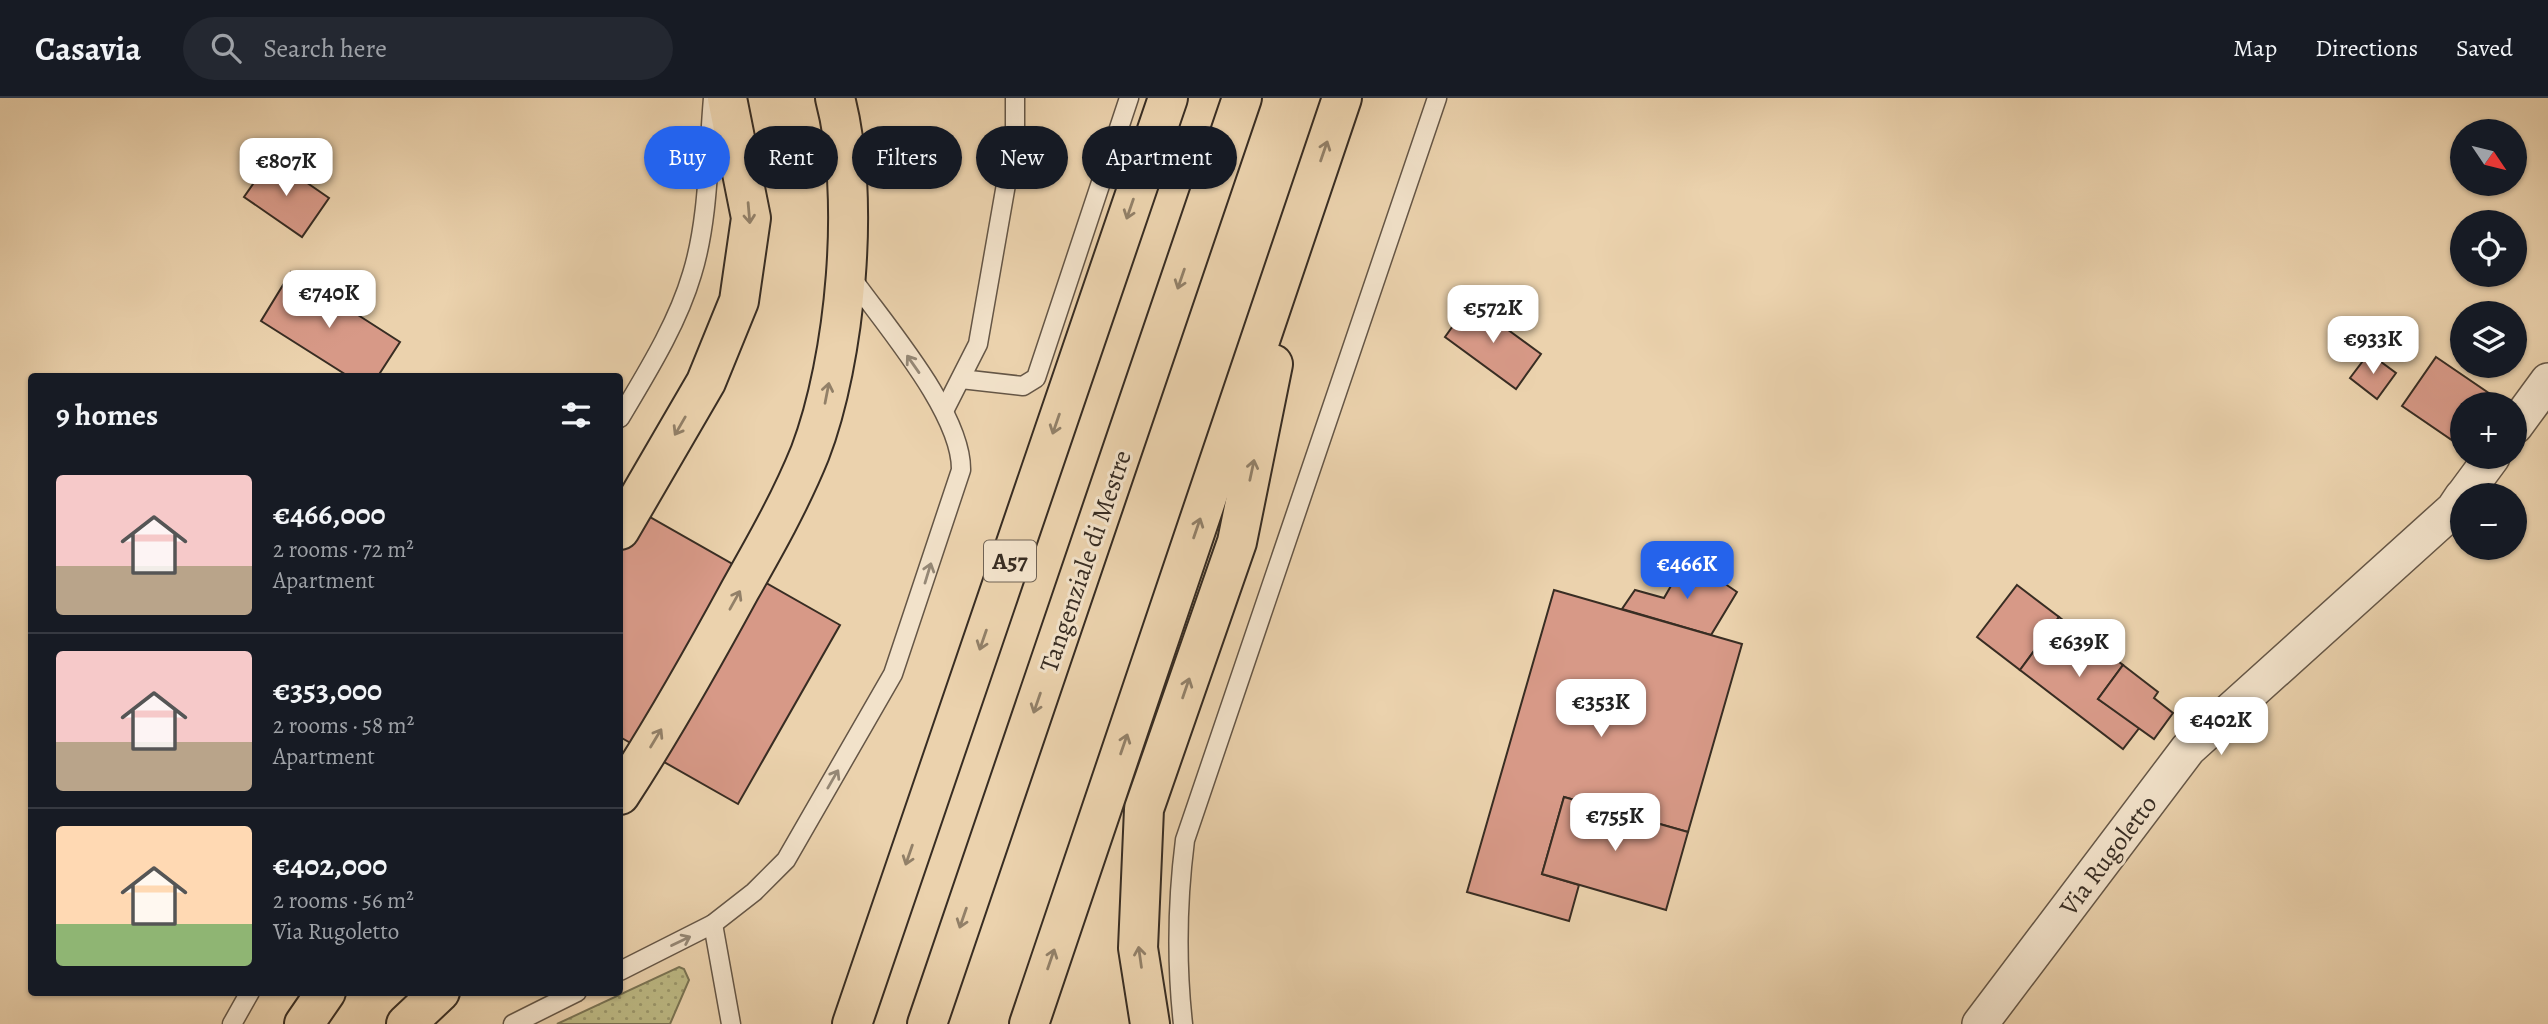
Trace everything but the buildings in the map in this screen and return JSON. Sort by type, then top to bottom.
[{"type":"highway","points":[[623,525],[706,382],[739,301],[751,218],[727,98]]},
{"type":"highway","points":[[623,790],[702,660],[768,540],[809,453],[825,404],[841,315],[850,205],[835,98]]},
{"type":"highway","name":"A57","points":[[852,1024],[1168,98]]},
{"type":"highway","name":"Tangenziale di Mestre","points":[[928,1024],[1242,98]]},
{"type":"highway","points":[[1029,1024],[1342,98]]},
{"type":"highway","points":[[1150,1024],[1138,948],[1144,808],[1237,542],[1306,204]]},
{"type":"highway","points":[[304,1024],[323,996]]},
{"type":"highway","points":[[406,1024],[436,996]]},
{"type":"street","points":[[2527,410],[2548,381]]},
{"type":"street","name":"Via Rugoletto","points":[[1980,1024],[2188,749],[2450,513]]},
{"type":"lane","points":[[623,413],[647,372],[692,275],[703,215],[713,98]]},
{"type":"lane","points":[[945,409],[978,344],[1016,132],[1015,98]]},
{"type":"lane","points":[[961,379],[1023,386],[1036,378],[1129,98]]},
{"type":"lane","points":[[1183,1024],[1177,970],[1177,901],[1185,840],[1437,98]]},
{"type":"lane","points":[[623,970],[713,925],[754,892],[786,860],[893,674],[961,470],[956,433],[945,409],[845,269]]},
{"type":"lane","points":[[713,925],[731,1024]]},
{"type":"lane","points":[[232,1024],[248,996]]},
{"type":"lane","points":[[513,1024],[569,996]]},
{"type":"shaded area","points":[[679,967],[684,969],[689,980],[670,1024],[557,1024],[617,996],[623,996],[623,993]]}]
